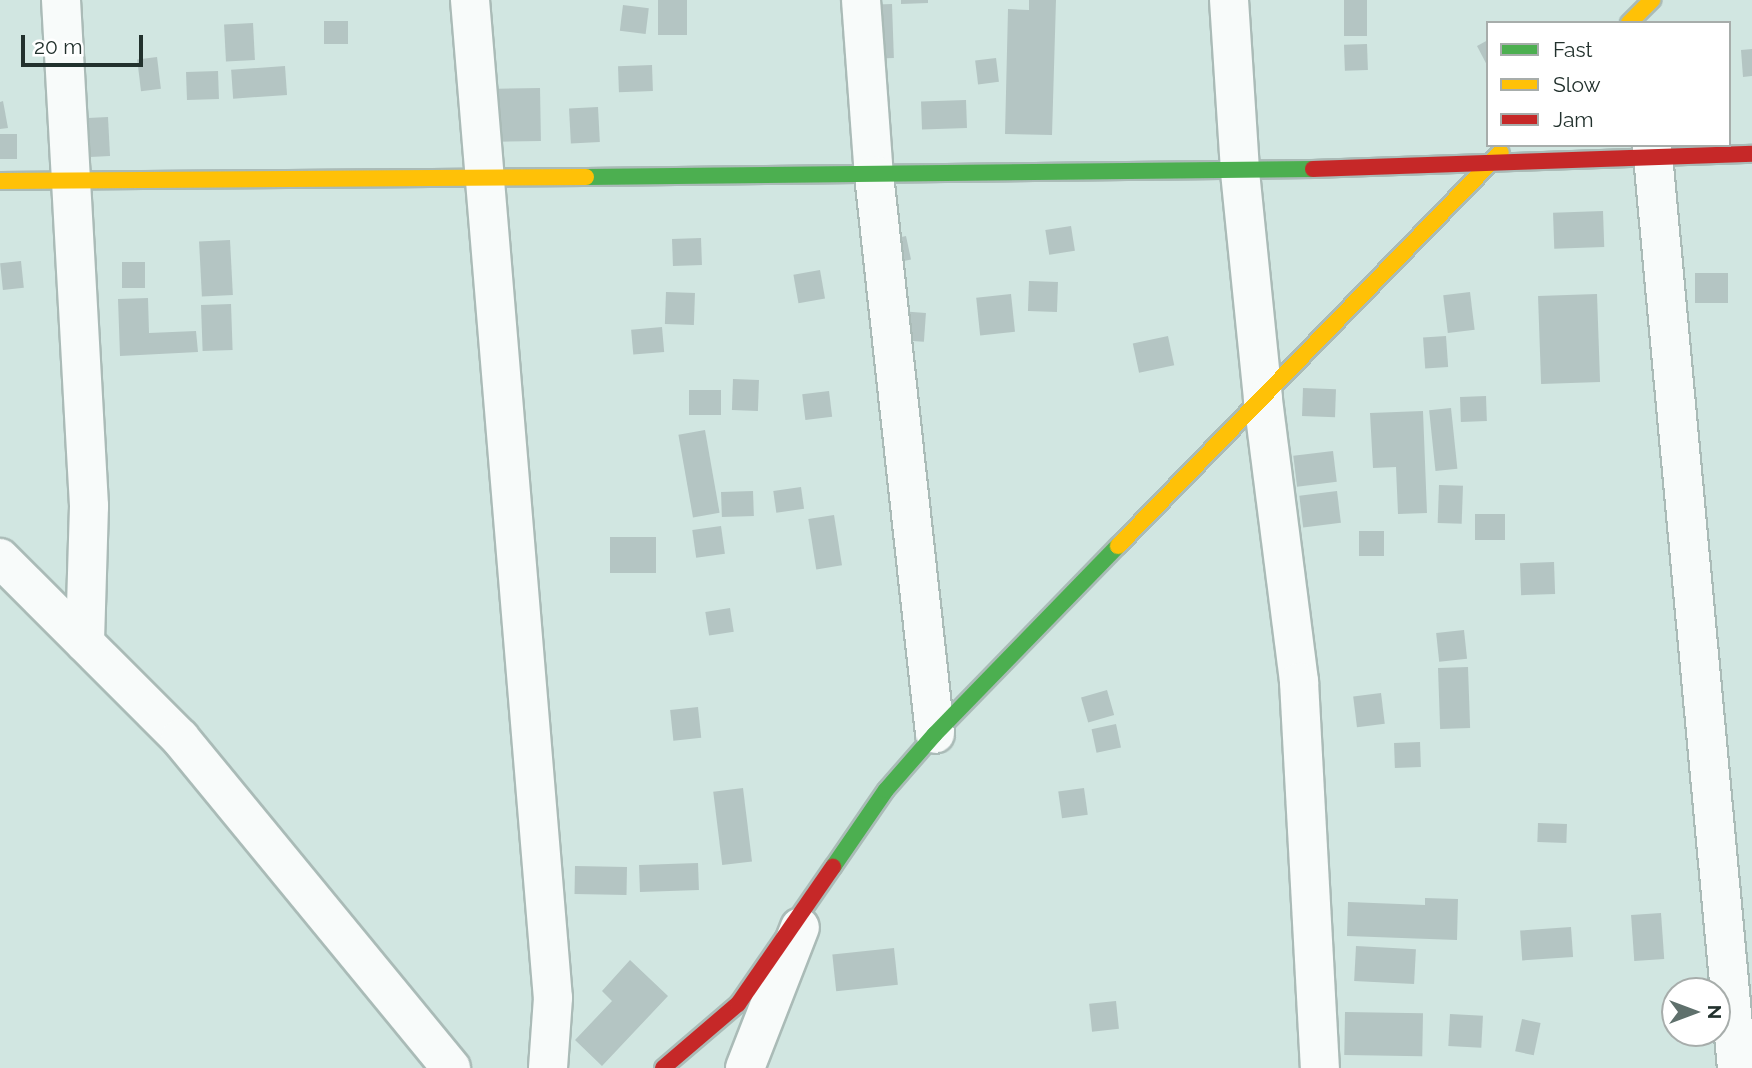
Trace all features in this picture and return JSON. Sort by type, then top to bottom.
[{"type":"street","points":[[61,0],[74,181],[89,506],[85,643]]},
{"type":"street","points":[[470,0],[552,999],[548,1068]]},
{"type":"street","points":[[861,0],[874,175],[935,734]]},
{"type":"street","points":[[1229,0],[1240,172],[1263,400],[1299,682],[1320,1068]]},
{"type":"street","points":[[663,1068],[738,1004],[886,790],[935,734],[1263,400],[1506,147]]},
{"type":"street","points":[[0,181],[1240,172],[1491,162],[1652,151],[1752,154]]},
{"type":"street","points":[[1652,151],[1737,1068]]},
{"type":"street","points":[[0,558],[180,738],[452,1068]]},
{"type":"street","points":[[692,1042],[751,1066],[812,896]]},
{"type":"building","points":[[658,0],[687,0],[687,35],[658,35]]},
{"type":"building","points":[[901,0],[928,0],[928,3],[901,4]]},
{"type":"building","points":[[1029,0],[1056,0],[1052,135],[1005,134],[1008,9],[1029,10]]},
{"type":"building","points":[[1344,0],[1367,0],[1367,36],[1344,36]]},
{"type":"building","points":[[892,4],[894,58],[863,59],[861,5]]},
{"type":"building","points":[[623,5],[649,8],[646,34],[620,31]]},
{"type":"building","points":[[324,21],[348,21],[348,44],[324,44]]},
{"type":"building","points":[[253,23],[255,60],[226,61],[224,25]]},
{"type":"building","points":[[1486,41],[1486,63],[1477,46]]},
{"type":"building","points":[[1367,44],[1368,70],[1345,71],[1344,45]]},
{"type":"building","points":[[1752,49],[1752,76],[1743,77],[1741,50]]},
{"type":"building","points":[[157,57],[161,89],[141,91],[137,59]]},
{"type":"building","points":[[996,58],[999,82],[978,84],[975,61]]},
{"type":"building","points":[[652,65],[653,91],[619,92],[618,66]]},
{"type":"building","points":[[285,66],[287,95],[233,99],[231,70]]},
{"type":"building","points":[[218,71],[219,99],[187,100],[186,72]]},
{"type":"building","points":[[540,88],[541,141],[499,142],[498,89]]},
{"type":"building","points":[[966,100],[967,128],[922,130],[921,102]]},
{"type":"building","points":[[3,101],[8,128],[0,129],[0,102]]},
{"type":"building","points":[[598,107],[600,142],[571,143],[569,109]]},
{"type":"building","points":[[108,117],[110,156],[85,157],[83,118]]},
{"type":"building","points":[[0,134],[17,134],[17,159],[0,159]]},
{"type":"building","points":[[1603,211],[1604,247],[1554,249],[1553,213]]},
{"type":"building","points":[[1071,226],[1075,251],[1049,255],[1045,230]]},
{"type":"building","points":[[906,236],[911,259],[883,266],[878,242]]},
{"type":"building","points":[[701,238],[702,265],[673,266],[672,239]]},
{"type":"building","points":[[230,240],[233,295],[202,297],[199,242]]},
{"type":"building","points":[[21,261],[24,288],[3,290],[0,263]]},
{"type":"building","points":[[122,262],[145,262],[145,288],[122,288]]},
{"type":"building","points":[[820,270],[825,299],[798,303],[793,275]]},
{"type":"building","points":[[1695,273],[1728,273],[1728,303],[1695,303]]},
{"type":"building","points":[[1029,281],[1058,282],[1057,312],[1028,311]]},
{"type":"building","points":[[666,292],[695,293],[694,325],[665,324]]},
{"type":"building","points":[[1470,292],[1475,330],[1448,333],[1443,295]]},
{"type":"building","points":[[1011,294],[1015,332],[980,335],[976,298]]},
{"type":"building","points":[[1597,294],[1600,382],[1541,384],[1538,296]]},
{"type":"building","points":[[148,298],[149,333],[196,331],[198,352],[120,356],[118,299]]},
{"type":"building","points":[[231,304],[233,350],[203,351],[201,305]]},
{"type":"building","points":[[899,311],[926,313],[924,342],[897,340]]},
{"type":"building","points":[[662,327],[664,352],[633,355],[631,330]]},
{"type":"building","points":[[1168,336],[1174,365],[1139,373],[1133,343]]},
{"type":"building","points":[[1446,336],[1448,367],[1425,369],[1423,338]]},
{"type":"building","points":[[733,379],[759,380],[758,411],[732,410]]},
{"type":"building","points":[[1303,388],[1336,389],[1335,417],[1302,416]]},
{"type":"building","points":[[689,390],[721,390],[721,415],[689,415]]},
{"type":"building","points":[[829,391],[832,417],[805,420],[802,394]]},
{"type":"building","points":[[1486,396],[1487,421],[1461,422],[1460,397]]},
{"type":"building","points":[[1451,408],[1457,469],[1435,471],[1429,410]]},
{"type":"building","points":[[1423,411],[1427,513],[1398,514],[1396,467],[1373,468],[1370,413]]},
{"type":"building","points":[[705,430],[720,513],[693,517],[678,435]]},
{"type":"building","points":[[1333,451],[1337,482],[1297,487],[1293,456]]},
{"type":"building","points":[[1439,485],[1463,486],[1462,524],[1438,523]]},
{"type":"building","points":[[801,487],[804,509],[776,513],[773,491]]},
{"type":"building","points":[[753,491],[754,516],[722,517],[721,492]]},
{"type":"building","points":[[1337,491],[1341,523],[1303,527],[1299,496]]},
{"type":"building","points":[[1475,514],[1505,514],[1505,540],[1475,540]]},
{"type":"building","points":[[834,515],[842,565],[816,569],[808,519]]},
{"type":"building","points":[[721,526],[725,554],[696,558],[692,530]]},
{"type":"building","points":[[1359,531],[1384,531],[1384,556],[1359,556]]},
{"type":"building","points":[[610,537],[656,537],[656,573],[610,573]]},
{"type":"building","points":[[1554,562],[1555,594],[1521,595],[1520,563]]},
{"type":"building","points":[[730,608],[734,632],[709,636],[705,612]]},
{"type":"building","points":[[1464,630],[1467,659],[1439,662],[1436,633]]},
{"type":"building","points":[[1468,667],[1470,728],[1440,729],[1438,668]]},
{"type":"building","points":[[1107,690],[1114,715],[1088,722],[1081,697]]},
{"type":"building","points":[[1381,693],[1385,724],[1357,727],[1353,696]]},
{"type":"building","points":[[698,707],[701,738],[673,741],[670,710]]},
{"type":"building","points":[[1116,724],[1121,747],[1097,753],[1092,729]]},
{"type":"building","points":[[1420,742],[1421,767],[1395,768],[1394,743]]},
{"type":"building","points":[[743,788],[752,861],[722,865],[713,792]]},
{"type":"building","points":[[1084,788],[1088,815],[1062,818],[1058,792]]},
{"type":"building","points":[[1538,823],[1567,824],[1566,843],[1537,842]]},
{"type":"building","points":[[698,863],[699,890],[640,892],[639,865]]},
{"type":"building","points":[[575,866],[627,867],[627,895],[575,894]]},
{"type":"building","points":[[1425,898],[1458,899],[1457,940],[1347,936],[1348,902],[1425,905]]},
{"type":"building","points":[[1661,913],[1664,959],[1634,961],[1631,915]]},
{"type":"building","points":[[1571,927],[1573,957],[1522,960],[1520,931]]},
{"type":"building","points":[[1356,946],[1416,949],[1414,984],[1354,981]]},
{"type":"building","points":[[894,948],[898,985],[836,991],[832,954]]},
{"type":"building","points":[[630,960],[668,996],[602,1066],[575,1040],[612,1001],[602,991]]},
{"type":"building","points":[[1116,1001],[1119,1029],[1092,1032],[1089,1004]]},
{"type":"building","points":[[1345,1012],[1423,1013],[1422,1056],[1344,1055]]},
{"type":"building","points":[[1450,1014],[1483,1016],[1481,1048],[1448,1046]]},
{"type":"building","points":[[1522,1019],[1541,1023],[1534,1055],[1515,1051]]},
{"type":"traffic: fast","points":[[586,177],[1313,169]]},
{"type":"traffic: fast","points":[[833,867],[886,790],[935,734],[1118,546]]},
{"type":"traffic: slow","points":[[1631,21],[1652,0]]},
{"type":"traffic: slow","points":[[1118,546],[1501,152]]},
{"type":"traffic: slow","points":[[0,181],[586,177]]},
{"type":"traffic: jam","points":[[1313,169],[1752,154]]},
{"type":"traffic: jam","points":[[663,1068],[738,1004],[833,867]]}]
